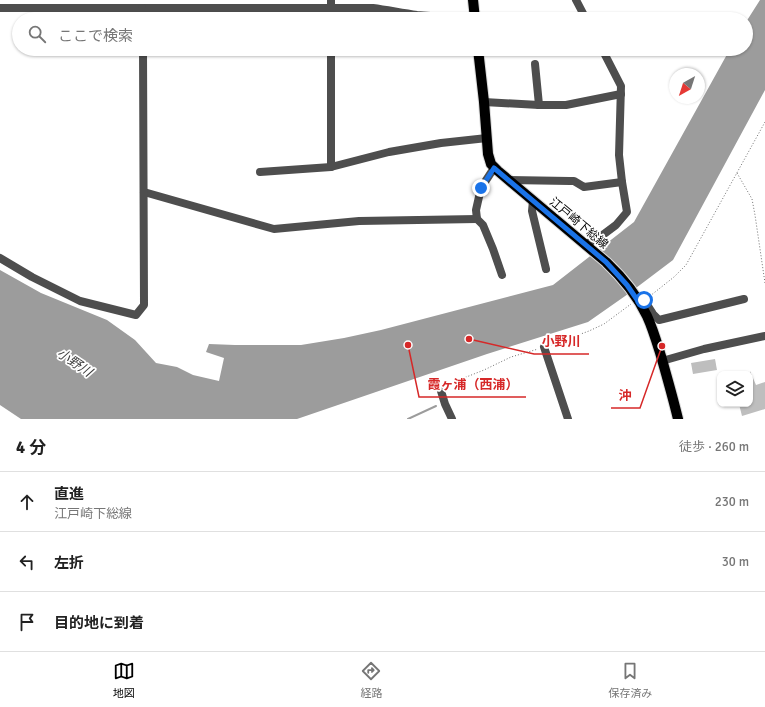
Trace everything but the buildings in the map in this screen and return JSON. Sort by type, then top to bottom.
[{"type":"main road","points":[[473,0],[474,12]]},
{"type":"main road","points":[[479,56],[489,160],[494,168]]},
{"type":"main road","name":"江戸崎下総線","points":[[494,168],[587,246],[612,268],[627,285],[647,316],[651,326],[678,419]]},
{"type":"street","points":[[576,0],[582,12]]},
{"type":"street","points":[[0,8],[142,8],[331,4],[400,12]]},
{"type":"street","points":[[0,258],[32,277],[80,301],[136,314],[144,305],[143,56]]},
{"type":"street","points":[[331,56],[331,167]]},
{"type":"street","points":[[587,246],[616,225],[627,212],[619,155],[621,86],[606,56]]},
{"type":"street","points":[[535,64],[540,106]]},
{"type":"street","points":[[484,102],[540,106],[566,105],[621,94]]},
{"type":"street","points":[[260,172],[331,167],[389,152],[441,143],[487,138]]},
{"type":"street","points":[[477,219],[476,210],[481,188],[494,168]]},
{"type":"street","points":[[509,180],[570,180],[584,187],[622,182]]},
{"type":"street","points":[[144,192],[274,228],[358,221],[477,219],[483,224],[502,275]]},
{"type":"street","points":[[533,201],[532,211],[546,269]]},
{"type":"street","points":[[636,298],[644,300],[659,320],[744,299]]},
{"type":"street","points":[[662,361],[704,349],[765,336]]},
{"type":"street","points":[[544,347],[568,419]]},
{"type":"street","points":[[441,391],[452,419]]},
{"type":"path","points":[[737,172],[752,199],[765,283]]},
{"type":"water","points":[[760,0],[765,0],[765,90],[673,260],[588,322],[487,354],[297,419],[21,419],[0,405],[0,270],[41,293],[107,320],[135,340],[156,363],[177,367],[193,375],[219,381],[224,358],[206,352],[209,344],[301,345],[344,338],[381,330],[553,285],[634,222],[699,104],[705,104],[705,94],[726,56],[753,56],[753,12]]},
{"type":"waterway","points":[[408,419],[436,406]]},
{"type":"place","name":"小野川","points":[[469,339]]},
{"type":"place","name":"霞ヶ浦（西浦）","points":[[408,345]]},
{"type":"place","name":"沖","points":[[662,346]]},
{"type":"route","points":[[481,188],[494,168],[606,262],[627,285],[638,301],[644,300]]}]
